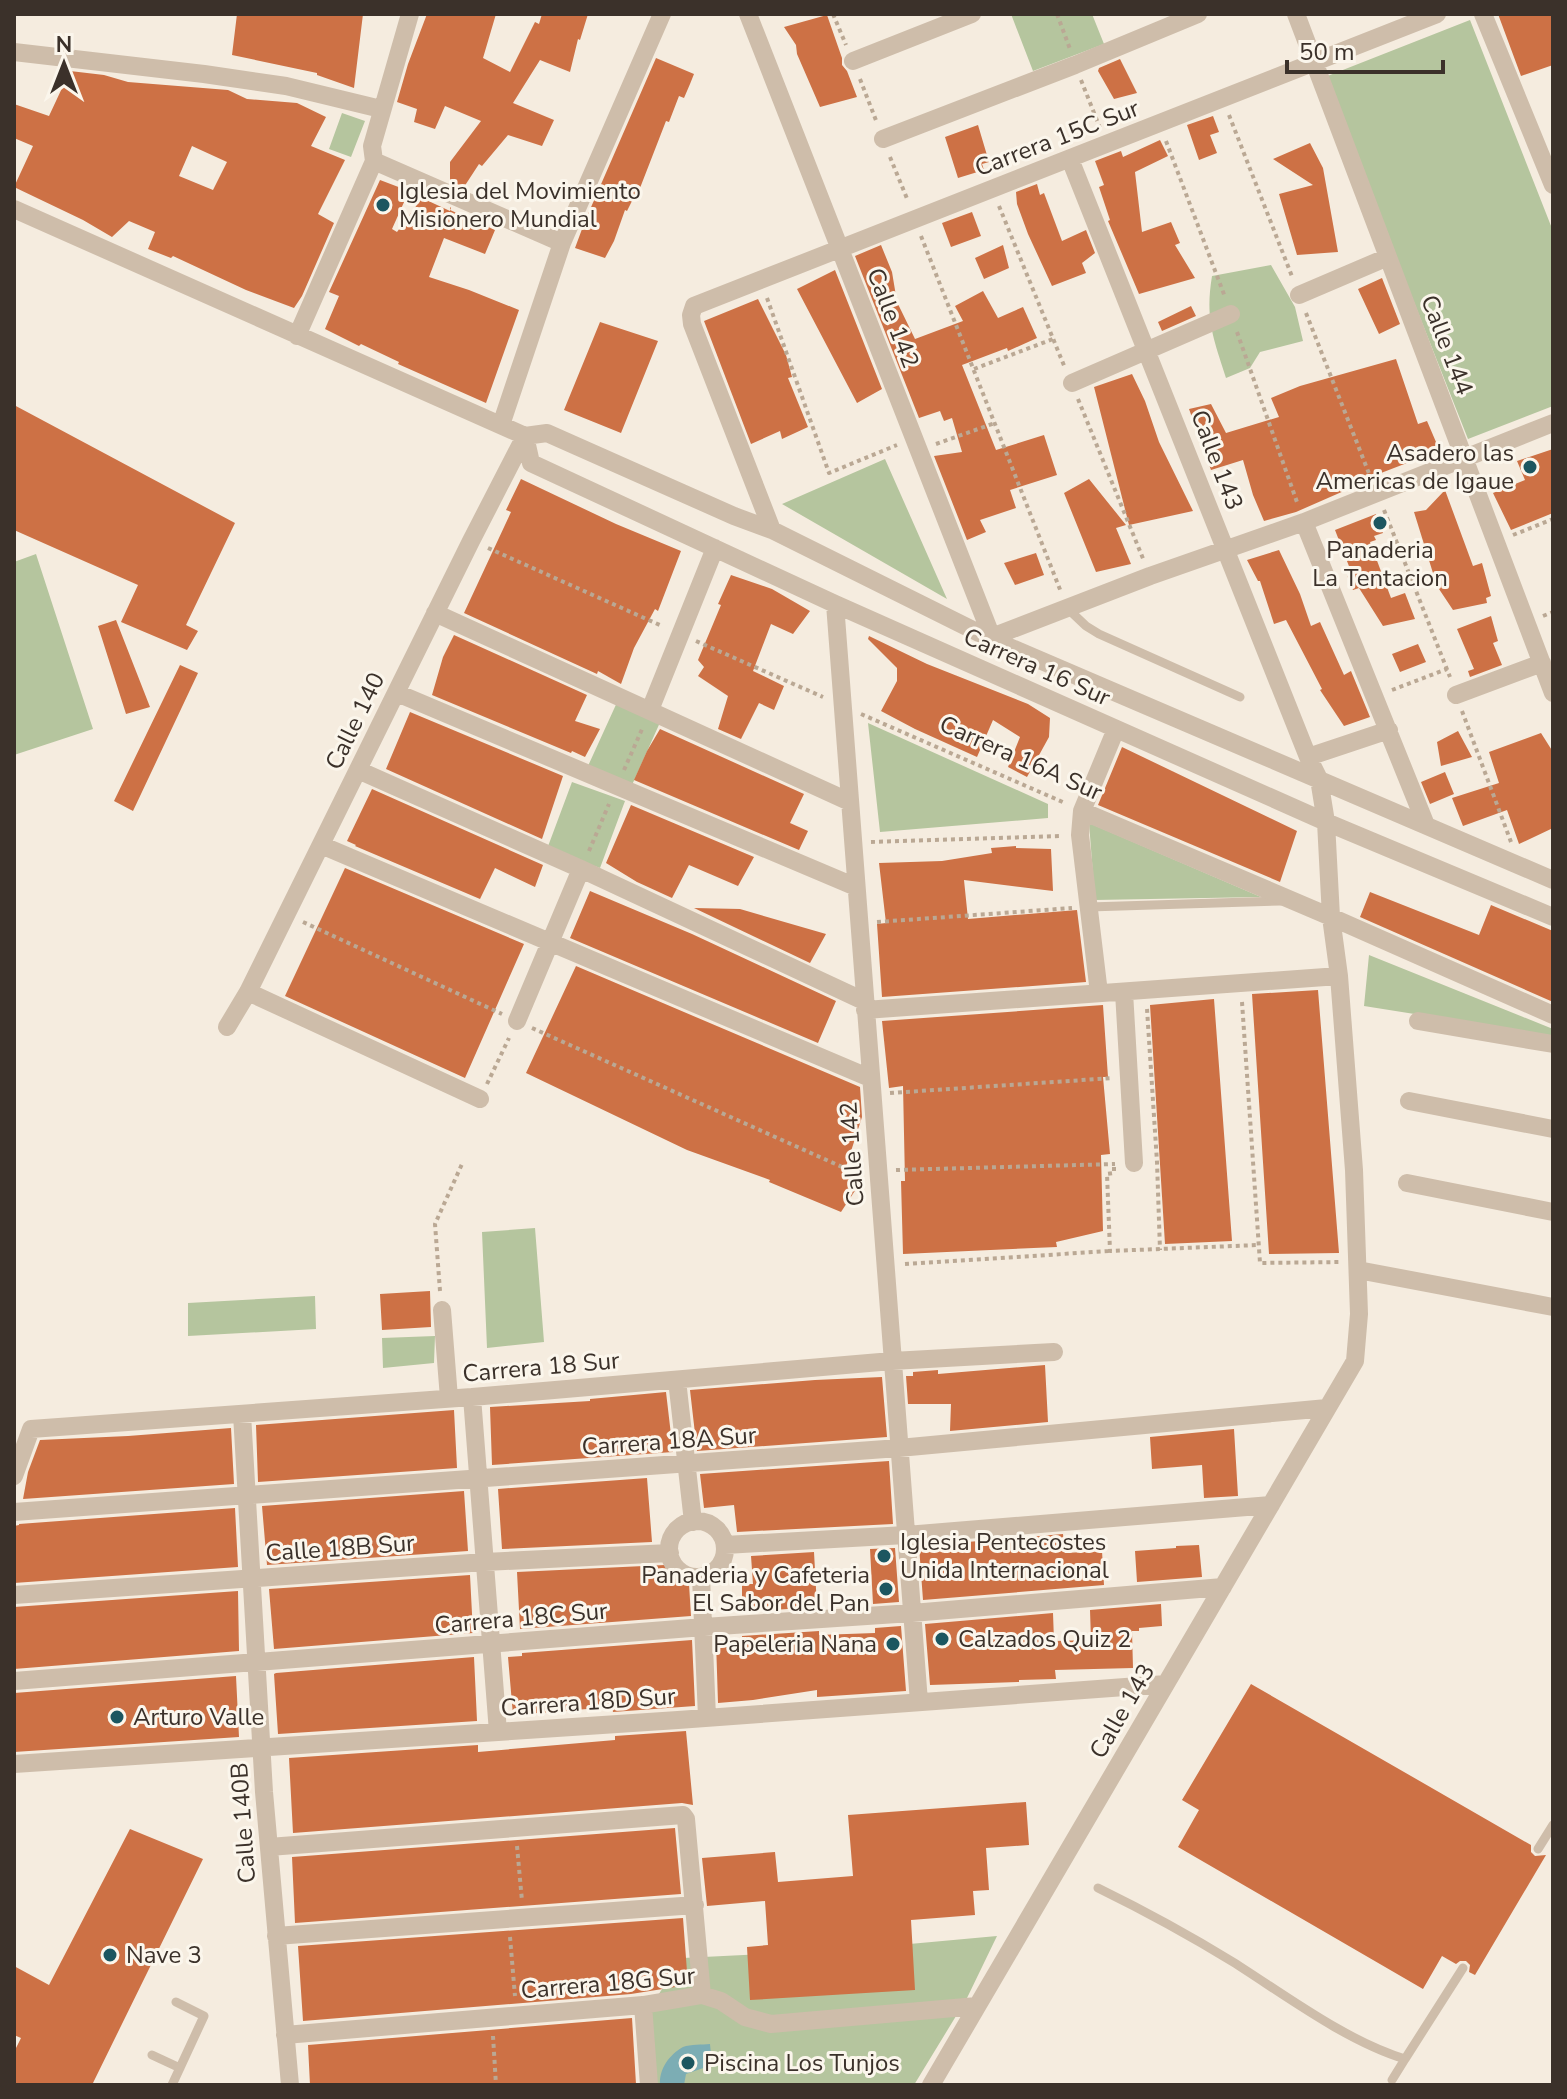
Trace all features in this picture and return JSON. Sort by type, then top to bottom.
[{"type":"street","points":[[297,336],[374,161],[372,146],[381,109],[410,14]]},
{"type":"street","points":[[501,425],[562,243],[662,14]]},
{"type":"street","name":"Calle 142","points":[[748,14],[992,638]]},
{"type":"street","points":[[853,61],[972,14]]},
{"type":"street","points":[[883,139],[1198,14]]},
{"type":"street","name":"Calle 144","points":[[1296,14],[1553,693]]},
{"type":"street","name":"Carrera 15C Sur","points":[[772,530],[692,324],[694,306],[1437,14]]},
{"type":"street","points":[[1483,14],[1553,185]]},
{"type":"street","points":[[14,52],[272,84],[381,109]]},
{"type":"street","name":"Calle 143","points":[[931,2085],[1355,1361],[1359,1314],[1350,1266],[1354,1170],[1339,976],[1331,917],[1326,822],[1319,779],[1070,159]]},
{"type":"street","points":[[374,161],[562,243]]},
{"type":"street","name":"Carrera 16 Sur","points":[[14,209],[525,436],[547,433],[772,530],[992,638],[1553,880]]},
{"type":"street","points":[[1299,295],[1388,257]]},
{"type":"street","points":[[1072,383],[1231,314]]},
{"type":"street","points":[[992,638],[1150,576],[1304,522],[1553,423]]},
{"type":"street","name":"Carrera 16 Sur","points":[[525,436],[531,463],[835,604],[1116,729],[1326,822],[1553,917]]},
{"type":"street","name":"Calle 140","points":[[227,1027],[248,992],[525,436]]},
{"type":"street","points":[[1304,522],[1426,825]]},
{"type":"street","points":[[650,710],[715,548]]},
{"type":"street","name":"Calle 142","points":[[835,604],[919,1702]]},
{"type":"street","points":[[435,613],[850,802]]},
{"type":"street","points":[[1456,695],[1542,663]]},
{"type":"street","points":[[397,693],[856,887]]},
{"type":"street","points":[[1099,993],[1080,835],[1082,811],[1116,729]]},
{"type":"street","points":[[1308,757],[1389,730]]},
{"type":"street","points":[[358,770],[581,869],[865,1005],[1124,992],[1339,976]]},
{"type":"street","name":"Carrera 16A Sur","points":[[1082,811],[1553,1015]]},
{"type":"street","points":[[321,845],[551,941],[871,1086]]},
{"type":"street","points":[[517,1021],[581,869]]},
{"type":"street","points":[[248,992],[480,1099]]},
{"type":"street","points":[[1124,992],[1134,1163]]},
{"type":"street","points":[[1418,1021],[1553,1044]]},
{"type":"street","points":[[1409,1101],[1553,1129]]},
{"type":"street","points":[[1407,1183],[1553,1212]]},
{"type":"street","points":[[1350,1266],[1553,1307]]},
{"type":"street","points":[[442,1310],[449,1398]]},
{"type":"street","name":"Carrera 18 Sur","points":[[14,1476],[31,1429],[472,1397],[892,1361],[1054,1352]]},
{"type":"street","points":[[677,1380],[693,1522]]},
{"type":"street","points":[[472,1397],[498,1732]]},
{"type":"street","name":"Carrera 18A Sur","points":[[14,1512],[899,1448],[1327,1408]]},
{"type":"street","name":"Calle 140B","points":[[242,1414],[261,1748],[290,2085]]},
{"type":"street","points":[[725,1545],[906,1535],[1271,1505]]},
{"type":"street","points":[[693,1522],[704,1522],[714,1527],[725,1545],[720,1566],[713,1573],[701,1577],[680,1571],[670,1553],[670,1542],[675,1532],[693,1522]]},
{"type":"street","name":"Calle 18B Sur","points":[[14,1595],[485,1562],[670,1553]]},
{"type":"street","points":[[701,1577],[707,1717]]},
{"type":"street","name":"Carrera 18C Sur","points":[[14,1681],[1223,1587]]},
{"type":"street","name":"Carrera 18D Sur","points":[[14,1764],[1166,1684]]},
{"type":"street","points":[[269,1847],[681,1815],[686,1819],[702,1995]]},
{"type":"street","points":[[276,1936],[695,1905]]},
{"type":"street","name":"Carrera 18G Sur","points":[[285,2035],[643,2005],[702,1995],[721,2001],[745,2017],[771,2024],[977,2006]]},
{"type":"street","points":[[643,2005],[649,2085]]},
{"type":"lane","points":[[1067,608],[1099,634],[1240,697]]},
{"type":"lane","points":[[1089,907],[1294,901]]},
{"type":"lane","points":[[1538,1849],[1553,1825]]},
{"type":"lane","points":[[1098,1888],[1189,1935],[1379,2051],[1405,2059]]},
{"type":"lane","points":[[1392,2080],[1463,1968]]},
{"type":"lane","points":[[172,2085],[204,2016],[176,2002]]},
{"type":"lane","points":[[152,2055],[180,2068]]},
{"type":"path","points":[[833,14],[1067,608]]},
{"type":"path","points":[[1057,14],[1106,144]]},
{"type":"path","points":[[761,280],[829,473],[995,423]]},
{"type":"path","points":[[974,369],[1053,339]]},
{"type":"path","points":[[1496,542],[1553,519]]},
{"type":"path","name":"Carrera 16A Sur","points":[[471,541],[1082,811]]},
{"type":"path","points":[[1375,696],[1447,669]]},
{"type":"path","points":[[853,842],[1080,835]]},
{"type":"path","points":[[859,923],[1089,907]]},
{"type":"path","points":[[286,915],[517,1021],[878,1177],[1157,1162]]},
{"type":"path","points":[[1240,983],[1260,1263],[1350,1266]]},
{"type":"path","points":[[480,1099],[517,1021]]},
{"type":"path","points":[[871,1086],[1130,1077]]},
{"type":"path","points":[[442,1310],[435,1224],[462,1164]]},
{"type":"path","points":[[1160,1250],[1258,1245]]},
{"type":"path","points":[[885,1265],[1110,1251]]},
{"type":"path","points":[[516,1828],[517,2015]]},
{"type":"path","points":[[492,2017],[496,2085]]},
{"type":"green space","points":[[1011,14],[1092,14],[1104,44],[1033,71]]},
{"type":"green space","points":[[1470,20],[1553,231],[1553,406],[1468,439],[1325,77]]},
{"type":"green space","points":[[342,113],[365,121],[351,157],[329,149]]},
{"type":"green space","points":[[1271,265],[1295,307],[1303,341],[1260,352],[1250,368],[1226,378],[1210,316],[1212,276]]},
{"type":"green space","points":[[885,459],[947,599],[782,504]]},
{"type":"green space","points":[[36,554],[93,729],[14,755],[14,562]]},
{"type":"green space","points":[[619,698],[662,718],[632,785],[588,766]]},
{"type":"green space","points":[[868,723],[1048,804],[1048,818],[880,832]]},
{"type":"green space","points":[[572,782],[625,801],[600,868],[547,849]]},
{"type":"green space","points":[[1089,823],[1261,897],[1095,900]]},
{"type":"green space","points":[[1369,955],[1553,1029],[1553,1036],[1364,1006]]},
{"type":"green space","points":[[535,1228],[544,1342],[487,1348],[482,1232]]},
{"type":"green space","points":[[315,1296],[316,1329],[188,1336],[188,1303]]},
{"type":"green space","points":[[435,1336],[434,1363],[383,1368],[382,1338]]},
{"type":"green space","points":[[997,1936],[967,1998],[914,2085],[643,2085],[640,2022],[683,1958],[844,1950]]},
{"type":"water","name":"Piscina Los Tunjos","points":[[710,2044],[712,2065],[686,2074],[684,2085],[660,2085],[663,2068],[678,2050],[686,2046]]},
{"type":"building","points":[[237,14],[363,14],[354,88],[317,73],[232,55]]},
{"type":"building","points":[[427,14],[496,14],[483,58],[510,72],[542,14],[588,14],[570,72],[540,60],[513,103],[554,120],[542,146],[508,135],[482,166],[479,164],[464,187],[450,181],[450,162],[481,121],[445,106],[435,129],[414,122],[417,109],[397,102]]},
{"type":"building","points":[[1498,14],[1553,14],[1553,65],[1521,76]]},
{"type":"building","points":[[827,15],[842,65],[857,97],[820,107],[796,45],[784,27]]},
{"type":"building","points":[[656,58],[694,74],[690,84],[684,98],[679,96],[669,122],[666,121],[640,188],[625,210],[605,258],[575,248],[585,221]]},
{"type":"building","points":[[1120,59],[1137,93],[1114,99],[1098,71]]},
{"type":"building","points":[[70,71],[104,75],[128,82],[228,90],[247,99],[297,103],[326,117],[311,146],[345,160],[318,214],[334,223],[294,308],[246,290],[173,256],[171,258],[148,249],[155,232],[129,221],[112,237],[14,187],[33,146],[14,138],[14,104],[49,116]],"holes":[[[192,146],[227,162],[213,190],[179,176]]]},
{"type":"building","points":[[1213,116],[1219,132],[1210,135],[1217,153],[1199,160],[1187,125]]},
{"type":"building","points":[[978,125],[989,162],[982,164],[984,170],[958,178],[945,137]]},
{"type":"building","points":[[1160,140],[1168,156],[1135,172],[1142,232],[1171,222],[1180,243],[1175,245],[1195,278],[1139,294],[1108,221],[1099,187],[1104,185],[1095,161],[1121,151],[1123,157]]},
{"type":"building","points":[[1310,143],[1323,168],[1338,252],[1297,255],[1279,194],[1313,185],[1273,159]]},
{"type":"building","points":[[380,180],[409,191],[392,229],[397,232],[422,198],[495,230],[485,254],[444,238],[429,277],[519,310],[486,403],[325,329],[339,296],[329,292]]},
{"type":"building","points":[[1037,184],[1040,195],[1044,193],[1062,241],[1086,230],[1095,253],[1082,263],[1086,273],[1052,286],[1017,204],[1016,192]]},
{"type":"building","points":[[972,212],[981,236],[951,247],[942,223]]},
{"type":"building","points":[[881,245],[892,272],[897,302],[915,339],[963,321],[955,306],[983,291],[998,318],[1023,307],[1037,338],[1008,351],[1007,348],[962,365],[996,450],[1044,435],[1057,475],[1010,490],[1016,508],[980,520],[986,532],[967,540],[934,456],[962,452],[952,418],[944,421],[940,411],[919,418],[855,256]]},
{"type":"building","points":[[1003,245],[1009,268],[984,279],[975,258]]},
{"type":"building","points":[[835,270],[882,389],[857,403],[797,289]]},
{"type":"building","points":[[1382,278],[1400,324],[1379,334],[1358,289]]},
{"type":"building","points":[[758,299],[786,355],[792,377],[788,378],[808,427],[782,439],[780,431],[751,444],[704,321]]},
{"type":"building","points":[[1191,306],[1196,316],[1162,331],[1158,322]]},
{"type":"building","points":[[600,322],[658,341],[621,433],[564,410]]},
{"type":"building","points":[[1396,359],[1418,424],[1427,421],[1439,449],[1296,512],[1264,521],[1243,460],[1211,470],[1189,409],[1211,404],[1226,433],[1279,417],[1271,398],[1300,386]]},
{"type":"building","points":[[1132,374],[1159,442],[1193,511],[1129,525],[1094,387]]},
{"type":"building","points":[[14,405],[235,523],[186,625],[198,631],[187,650],[121,622],[138,585],[14,530]]},
{"type":"building","points":[[1553,449],[1553,513],[1511,530],[1493,493],[1525,480],[1517,461]]},
{"type":"building","points":[[521,479],[681,551],[658,611],[655,609],[634,648],[621,684],[464,613],[511,512],[506,510]]},
{"type":"building","points":[[1089,479],[1126,525],[1116,528],[1131,564],[1096,572],[1064,493]]},
{"type":"building","points":[[1445,490],[1473,566],[1482,563],[1491,596],[1486,598],[1487,603],[1453,610],[1437,586],[1414,512],[1426,510]]},
{"type":"building","points":[[1376,514],[1383,533],[1374,536],[1376,540],[1370,542],[1391,598],[1405,593],[1415,619],[1383,626],[1359,588],[1353,590],[1347,576],[1352,574],[1335,530]]},
{"type":"building","points":[[1279,550],[1311,626],[1320,622],[1344,675],[1351,671],[1370,717],[1344,726],[1320,690],[1286,620],[1274,624],[1260,581],[1247,560]]},
{"type":"building","points":[[1036,553],[1044,575],[1015,585],[1004,563]]},
{"type":"building","points":[[731,575],[772,589],[810,611],[793,634],[771,624],[753,671],[784,686],[774,710],[759,703],[741,739],[718,729],[728,696],[698,676],[704,667],[698,660]]},
{"type":"building","points":[[1491,616],[1498,641],[1493,643],[1502,665],[1470,677],[1468,671],[1474,669],[1457,629]]},
{"type":"building","points":[[116,620],[150,707],[126,714],[98,626]]},
{"type":"building","points":[[454,635],[587,695],[575,721],[600,729],[585,757],[432,695],[443,657]]},
{"type":"building","points":[[869,636],[927,664],[1028,704],[1050,718],[1049,737],[1027,777],[1008,767],[1020,737],[993,720],[977,757],[881,711],[897,681],[897,668],[868,639]]},
{"type":"building","points":[[1418,644],[1426,662],[1400,672],[1392,654]]},
{"type":"building","points":[[180,665],[198,673],[133,811],[114,801]]},
{"type":"building","points":[[410,712],[563,776],[542,839],[386,769]]},
{"type":"building","points":[[660,729],[804,794],[790,823],[808,831],[799,850],[634,780]]},
{"type":"building","points":[[1458,731],[1472,757],[1441,766],[1437,742]]},
{"type":"building","points":[[1541,733],[1553,752],[1553,828],[1519,844],[1507,810],[1463,826],[1452,798],[1499,783],[1489,752]]},
{"type":"building","points":[[1122,747],[1297,831],[1280,882],[1098,805]]},
{"type":"building","points":[[1445,772],[1454,794],[1430,804],[1421,782]]},
{"type":"building","points":[[372,789],[543,865],[535,887],[495,868],[480,899],[355,846],[347,841]]},
{"type":"building","points":[[631,805],[754,857],[738,886],[689,865],[672,898],[606,863]]},
{"type":"building","points":[[1016,846],[1051,849],[1053,891],[964,880],[968,919],[1077,910],[1086,982],[882,997],[877,924],[886,923],[879,863],[942,861],[992,853],[991,848]]},
{"type":"building","points":[[345,868],[524,944],[465,1078],[285,996]]},
{"type":"building","points":[[590,891],[836,1001],[818,1043],[570,938]]},
{"type":"building","points":[[1370,892],[1479,935],[1491,905],[1553,931],[1553,1002],[1360,917]]},
{"type":"building","points":[[694,908],[740,909],[826,934],[810,963]]},
{"type":"building","points":[[576,966],[860,1087],[862,1117],[844,1173],[862,1180],[841,1212],[770,1180],[687,1150],[526,1073]]},
{"type":"building","points":[[1318,990],[1339,1253],[1269,1254],[1252,994]]},
{"type":"building","points":[[1214,999],[1232,1241],[1165,1244],[1150,1005]]},
{"type":"building","points":[[1103,1005],[1108,1077],[1103,1077],[1110,1154],[1101,1155],[1103,1231],[1056,1242],[1057,1247],[903,1254],[903,1086],[889,1088],[882,1021]]},
{"type":"building","points":[[430,1291],[431,1327],[382,1330],[380,1294]]},
{"type":"building","points":[[1045,1365],[1048,1422],[950,1431],[951,1404],[908,1404],[906,1376],[913,1376],[913,1372],[938,1370],[938,1374]]},
{"type":"building","points":[[882,1377],[887,1437],[697,1451],[690,1390]]},
{"type":"building","points":[[666,1392],[673,1452],[492,1465],[490,1407],[590,1401]]},
{"type":"building","points":[[454,1410],[457,1468],[258,1482],[256,1425]]},
{"type":"building","points":[[231,1428],[234,1484],[23,1499],[28,1472],[40,1440]]},
{"type":"building","points":[[1234,1429],[1238,1496],[1204,1498],[1202,1465],[1152,1469],[1150,1437]]},
{"type":"building","points":[[889,1461],[893,1524],[737,1532],[734,1505],[704,1508],[700,1474]]},
{"type":"building","points":[[647,1478],[652,1542],[502,1549],[498,1489]]},
{"type":"building","points":[[464,1491],[468,1551],[267,1565],[262,1506]]},
{"type":"building","points":[[235,1508],[238,1567],[14,1583],[14,1526],[19,1524]]},
{"type":"building","points":[[1063,1534],[1065,1553],[1102,1551],[1104,1585],[923,1600],[919,1546]]},
{"type":"building","points":[[1199,1545],[1202,1577],[1137,1582],[1135,1551]]},
{"type":"building","points":[[895,1548],[899,1602],[873,1604],[870,1549]]},
{"type":"building","points":[[814,1552],[817,1607],[742,1612],[742,1584],[753,1584],[751,1556]]},
{"type":"building","points":[[665,1565],[689,1584],[691,1616],[520,1629],[517,1572]]},
{"type":"building","points":[[470,1575],[473,1633],[274,1649],[269,1589]]},
{"type":"building","points":[[238,1591],[239,1651],[14,1669],[14,1607]]},
{"type":"building","points":[[1161,1604],[1162,1626],[1132,1631],[1133,1668],[1055,1670],[1056,1679],[930,1685],[925,1624],[1053,1613],[1054,1641],[1091,1640],[1090,1610]]},
{"type":"building","points":[[901,1626],[906,1691],[817,1697],[817,1690],[718,1703],[716,1641],[742,1639],[742,1636],[819,1631],[819,1635],[875,1633],[875,1628]]},
{"type":"building","points":[[692,1640],[695,1706],[613,1712],[612,1707],[513,1715],[508,1657],[522,1656],[522,1653]]},
{"type":"building","points":[[474,1657],[477,1721],[278,1734],[276,1673]]},
{"type":"building","points":[[236,1676],[239,1737],[14,1752],[14,1693]]},
{"type":"building","points":[[1251,1684],[1531,1845],[1535,1856],[1546,1855],[1475,1975],[1469,1972],[1470,1965],[1466,1961],[1456,1964],[1442,1956],[1423,1989],[1178,1847],[1199,1810],[1182,1800]]},
{"type":"building","points":[[686,1731],[693,1805],[682,1803],[293,1833],[289,1758],[478,1745],[478,1752]]},
{"type":"building","points":[[1026,1802],[1029,1845],[986,1848],[989,1890],[973,1891],[975,1915],[911,1920],[915,1990],[750,2000],[747,1947],[768,1945],[765,1901],[707,1906],[702,1858],[775,1852],[778,1882],[853,1876],[848,1815]]},
{"type":"building","points":[[675,1828],[681,1894],[295,1923],[292,1857]]},
{"type":"building","name":"Nave 3","points":[[130,1829],[203,1859],[92,2085],[14,2085],[14,2052],[21,2038],[14,2035],[14,1966],[49,1985]]},
{"type":"building","points":[[683,1918],[688,1985],[631,1994],[303,2021],[298,1946]]},
{"type":"building","points":[[632,2018],[636,2084],[310,2085],[308,2045]]},
{"type":"place","name":"Iglesia del Movimiento Misionero Mundial","points":[[383,205]]},
{"type":"place","name":"Asadero las Americas de Igaue","points":[[1530,467]]},
{"type":"place","name":"Panaderia La Tentacion","points":[[1380,523]]},
{"type":"place","name":"Iglesia Pentecostes Unida Internacional","points":[[884,1556]]},
{"type":"place","name":"Panaderia y Cafeteria El Sabor del Pan","points":[[886,1589]]},
{"type":"place","name":"Calzados Quiz 2","points":[[942,1639]]},
{"type":"place","name":"Papeleria Nana","points":[[893,1644]]},
{"type":"place","name":"Arturo Valle","points":[[117,1717]]},
{"type":"place","name":"Nave 3","points":[[110,1955]]},
{"type":"place","name":"Piscina Los Tunjos","points":[[688,2063]]}]
